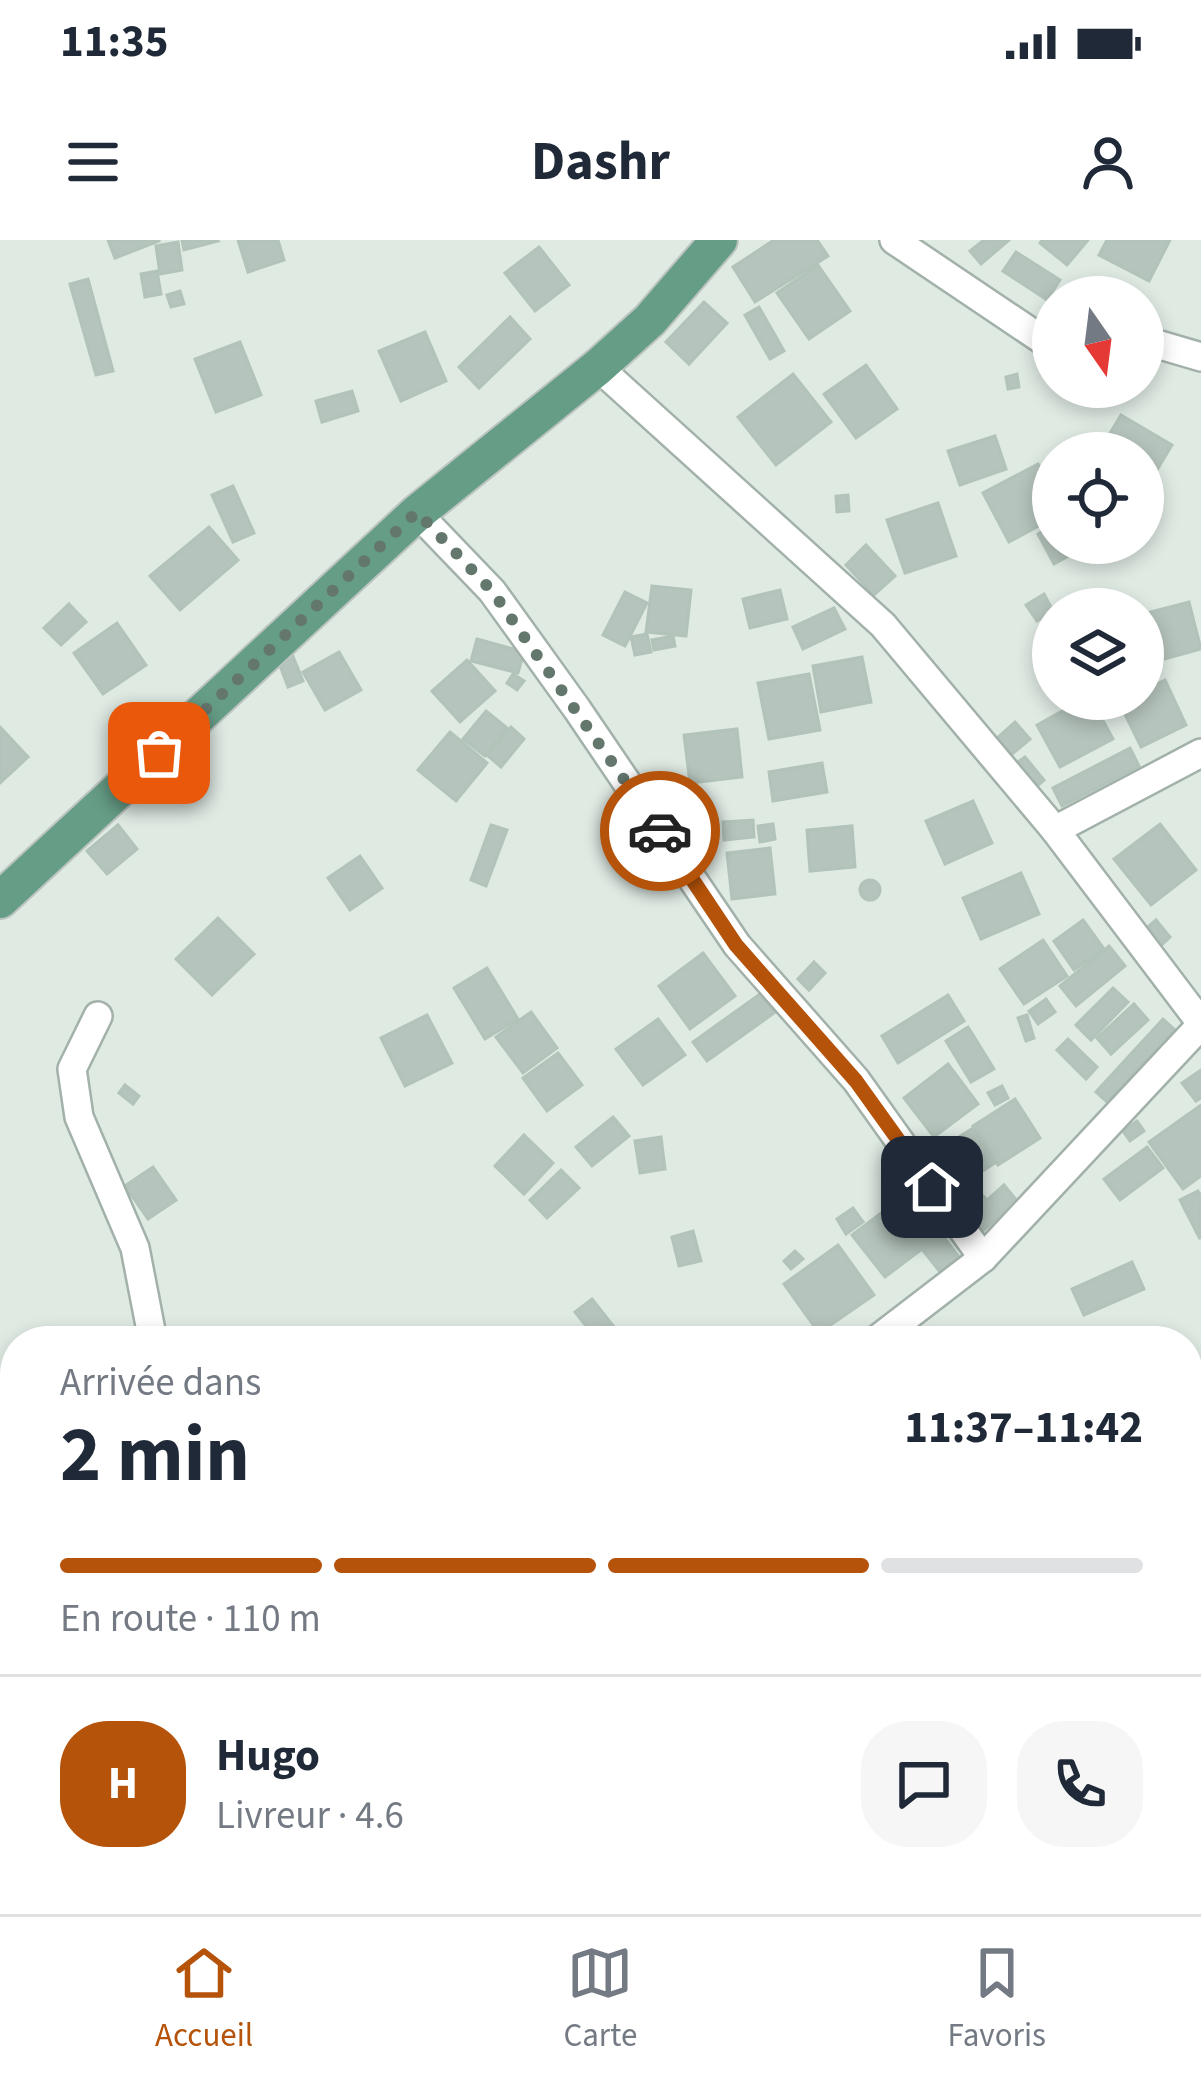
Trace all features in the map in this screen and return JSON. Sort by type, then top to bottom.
[{"type":"main road","points":[[0,900],[417,512],[650,320],[718,240]]},
{"type":"street","points":[[894,240],[1032,332]]},
{"type":"street","points":[[1164,346],[1201,357]]},
{"type":"street","points":[[598,367],[883,625],[1054,830],[1201,1024],[982,1258],[894,1326]]},
{"type":"street","points":[[417,512],[492,591],[578,709],[736,945],[856,1081],[982,1258]]},
{"type":"street","points":[[1054,830],[1201,753]]},
{"type":"street","points":[[98,1016],[72,1069],[79,1117],[135,1248],[150,1326]]},
{"type":"building","points":[[108,240],[159,240],[159,241],[115,258]]},
{"type":"building","points":[[182,240],[217,240],[218,241],[184,250]]},
{"type":"building","points":[[238,240],[278,240],[284,260],[248,272]]},
{"type":"building","points":[[774,240],[817,240],[828,256],[755,302],[733,267]]},
{"type":"building","points":[[984,240],[1009,240],[981,264],[970,251]]},
{"type":"building","points":[[1042,240],[1088,240],[1067,265]]},
{"type":"building","points":[[1107,240],[1170,240],[1152,276],[1139,276],[1099,255]]},
{"type":"building","points":[[178,242],[182,270],[160,274],[156,246]]},
{"type":"building","points":[[539,247],[569,285],[535,311],[505,273]]},
{"type":"building","points":[[1016,252],[1054,276],[1032,276],[1032,290],[1003,271]]},
{"type":"building","points":[[818,265],[850,311],[809,339],[777,293]]},
{"type":"building","points":[[157,271],[161,294],[145,297],[141,274]]},
{"type":"building","points":[[88,279],[113,371],[96,375],[70,284]]},
{"type":"building","points":[[180,291],[184,304],[171,307],[167,295]]},
{"type":"building","points":[[704,302],[727,323],[689,364],[666,342]]},
{"type":"building","points":[[759,307],[784,351],[770,359],[745,315]]},
{"type":"building","points":[[510,317],[530,339],[479,388],[459,367]]},
{"type":"building","points":[[425,332],[446,381],[401,401],[379,351]]},
{"type":"building","points":[[240,342],[261,395],[216,412],[195,359]]},
{"type":"building","points":[[866,365],[897,409],[856,438],[824,394]]},
{"type":"building","points":[[793,374],[831,422],[776,465],[738,417]]},
{"type":"building","points":[[1017,374],[1019,387],[1008,389],[1006,377]]},
{"type":"building","points":[[352,391],[358,411],[322,422],[316,401]]},
{"type":"building","points":[[1121,415],[1150,432],[1111,432]]},
{"type":"building","points":[[995,436],[1006,469],[960,485],[948,451]]},
{"type":"building","points":[[1032,467],[1032,529],[1009,542],[983,493]]},
{"type":"building","points":[[233,486],[254,533],[233,542],[212,495]]},
{"type":"building","points":[[848,495],[849,511],[837,512],[836,496]]},
{"type":"building","points":[[938,503],[956,556],[905,573],[887,520]]},
{"type":"building","points":[[209,527],[238,560],[180,610],[150,576]]},
{"type":"building","points":[[866,545],[895,576],[874,595],[846,565]]},
{"type":"building","points":[[652,586],[691,590],[686,636],[646,632]]},
{"type":"building","points":[[780,590],[787,619],[750,628],[743,599]]},
{"type":"building","points":[[625,592],[647,603],[625,646],[603,635]]},
{"type":"building","points":[[1189,602],[1201,649],[1164,659],[1164,609]]},
{"type":"building","points":[[69,604],[86,622],[61,645],[44,628]]},
{"type":"building","points":[[834,608],[845,629],[803,649],[793,627]]},
{"type":"building","points":[[117,623],[146,665],[103,694],[74,653]]},
{"type":"building","points":[[647,634],[651,652],[635,655],[631,637]]},
{"type":"building","points":[[673,636],[675,646],[654,650],[652,640]]},
{"type":"building","points":[[477,639],[524,652],[518,673],[471,661]]},
{"type":"building","points":[[339,652],[361,690],[325,710],[303,672]]},
{"type":"building","points":[[292,654],[303,681],[288,687],[278,660]]},
{"type":"building","points":[[862,657],[871,702],[821,712],[813,666]]},
{"type":"building","points":[[467,660],[495,691],[460,722],[432,691]]},
{"type":"building","points":[[513,674],[524,681],[517,690],[507,683]]},
{"type":"building","points":[[809,674],[820,730],[769,739],[758,683]]},
{"type":"building","points":[[1164,680],[1186,725],[1141,747],[1128,720],[1164,720]]},
{"type":"building","points":[[486,711],[507,728],[485,756],[463,739]]},
{"type":"building","points":[[1046,720],[1103,720],[1113,739],[1060,767],[1037,725]]},
{"type":"building","points":[[1015,722],[1030,739],[1011,755],[996,739]]},
{"type":"building","points":[[0,727],[28,757],[0,783]]},
{"type":"building","points":[[511,727],[524,739],[501,767],[487,755]]},
{"type":"building","points":[[737,729],[742,777],[690,783],[684,735]]},
{"type":"building","points":[[450,732],[487,763],[456,801],[418,770]]},
{"type":"building","points":[[1130,748],[1139,766],[1062,806],[1053,788]]},
{"type":"building","points":[[1025,757],[1044,780],[1035,788],[1015,764]]},
{"type":"building","points":[[822,763],[827,792],[773,801],[769,772]]},
{"type":"building","points":[[973,801],[992,843],[945,864],[926,821]]},
{"type":"building","points":[[753,820],[754,837],[724,840],[723,822]]},
{"type":"building","points":[[773,824],[775,839],[760,842],[758,826]]},
{"type":"building","points":[[1160,824],[1196,870],[1151,905],[1114,859]]},
{"type":"building","points":[[118,825],[137,849],[107,874],[87,851]]},
{"type":"building","points":[[491,825],[507,830],[486,886],[471,880]]},
{"type":"building","points":[[852,826],[855,867],[810,871],[807,830]]},
{"type":"building","points":[[770,848],[775,894],[732,899],[727,853]]},
{"type":"building","points":[[360,856],[382,888],[350,910],[328,878]]},
{"type":"building","points":[[1021,873],[1039,914],[981,939],[963,898]]},
{"type":"building","points":[[870,880],[880,890],[870,900],[860,890]]},
{"type":"building","points":[[218,918],[254,954],[212,995],[176,959]]},
{"type":"building","points":[[1083,920],[1104,949],[1074,970],[1054,941]]},
{"type":"building","points":[[1156,920],[1170,937],[1157,949],[1142,932]]},
{"type":"building","points":[[1043,940],[1067,976],[1024,1004],[1000,969]]},
{"type":"building","points":[[1109,946],[1125,966],[1076,1006],[1060,986]]},
{"type":"building","points":[[703,953],[735,996],[690,1029],[659,986]]},
{"type":"building","points":[[814,962],[825,973],[809,990],[798,979]]},
{"type":"building","points":[[487,968],[518,1019],[485,1039],[454,988]]},
{"type":"building","points":[[1113,988],[1128,1002],[1091,1040],[1076,1025]]},
{"type":"building","points":[[760,994],[774,1013],[707,1061],[693,1042]]},
{"type":"building","points":[[948,995],[964,1021],[898,1063],[882,1036]]},
{"type":"building","points":[[1046,999],[1055,1012],[1038,1024],[1029,1011]]},
{"type":"building","points":[[1134,1004],[1148,1020],[1111,1054],[1097,1038]]},
{"type":"building","points":[[531,1012],[557,1048],[523,1073],[496,1037]]},
{"type":"building","points":[[427,1015],[452,1063],[405,1086],[381,1038]]},
{"type":"building","points":[[1027,1015],[1034,1038],[1026,1041],[1018,1018]]},
{"type":"building","points":[[658,1019],[685,1055],[643,1085],[616,1049]]},
{"type":"building","points":[[1163,1019],[1175,1030],[1107,1102],[1096,1092]]},
{"type":"building","points":[[968,1027],[994,1069],[971,1082],[946,1041]]},
{"type":"building","points":[[1068,1039],[1097,1067],[1086,1079],[1057,1050]]},
{"type":"building","points":[[558,1053],[582,1085],[547,1111],[523,1078]]},
{"type":"building","points":[[948,1064],[978,1104],[934,1137],[904,1098]]},
{"type":"building","points":[[1201,1070],[1201,1098],[1196,1101],[1182,1083]]},
{"type":"building","points":[[125,1085],[139,1096],[133,1104],[119,1093]]},
{"type":"building","points":[[1002,1086],[1008,1098],[995,1105],[988,1093]]},
{"type":"building","points":[[1015,1099],[1040,1138],[998,1165],[973,1126]]},
{"type":"building","points":[[1201,1105],[1201,1176],[1183,1189],[1149,1142]]},
{"type":"building","points":[[613,1117],[629,1136],[592,1166],[576,1147]]},
{"type":"building","points":[[1137,1121],[1144,1131],[1130,1141],[1123,1131]]},
{"type":"building","points":[[973,1128],[995,1163],[954,1189],[932,1154]]},
{"type":"building","points":[[524,1135],[553,1163],[524,1194],[495,1166]]},
{"type":"building","points":[[661,1137],[665,1169],[640,1173],[635,1141]]},
{"type":"building","points":[[1147,1147],[1163,1168],[1120,1200],[1104,1179]]},
{"type":"building","points":[[153,1167],[176,1200],[148,1219],[125,1186]]},
{"type":"building","points":[[561,1170],[579,1188],[547,1218],[530,1200]]},
{"type":"building","points":[[973,1185],[987,1200],[1004,1185],[1017,1201],[983,1231],[956,1200]]},
{"type":"building","points":[[1198,1191],[1201,1196],[1200,1239],[1180,1200]]},
{"type":"building","points":[[917,1203],[959,1257],[940,1272],[922,1249],[885,1277],[852,1235],[889,1207],[898,1218]]},
{"type":"building","points":[[853,1208],[863,1222],[846,1234],[837,1219]]},
{"type":"building","points":[[693,1231],[701,1261],[679,1266],[672,1237]]},
{"type":"building","points":[[838,1245],[874,1295],[829,1326],[814,1326],[784,1284]]},
{"type":"building","points":[[795,1251],[803,1259],[791,1269],[784,1261]]},
{"type":"building","points":[[1132,1262],[1144,1289],[1084,1315],[1072,1289]]},
{"type":"building","points":[[592,1299],[613,1326],[586,1326],[575,1312]]},
{"type":"way so far","points":[[159,753],[417,512],[492,591],[660,831]]},
{"type":"route","points":[[660,831],[736,945],[856,1081],[932,1187]]}]
